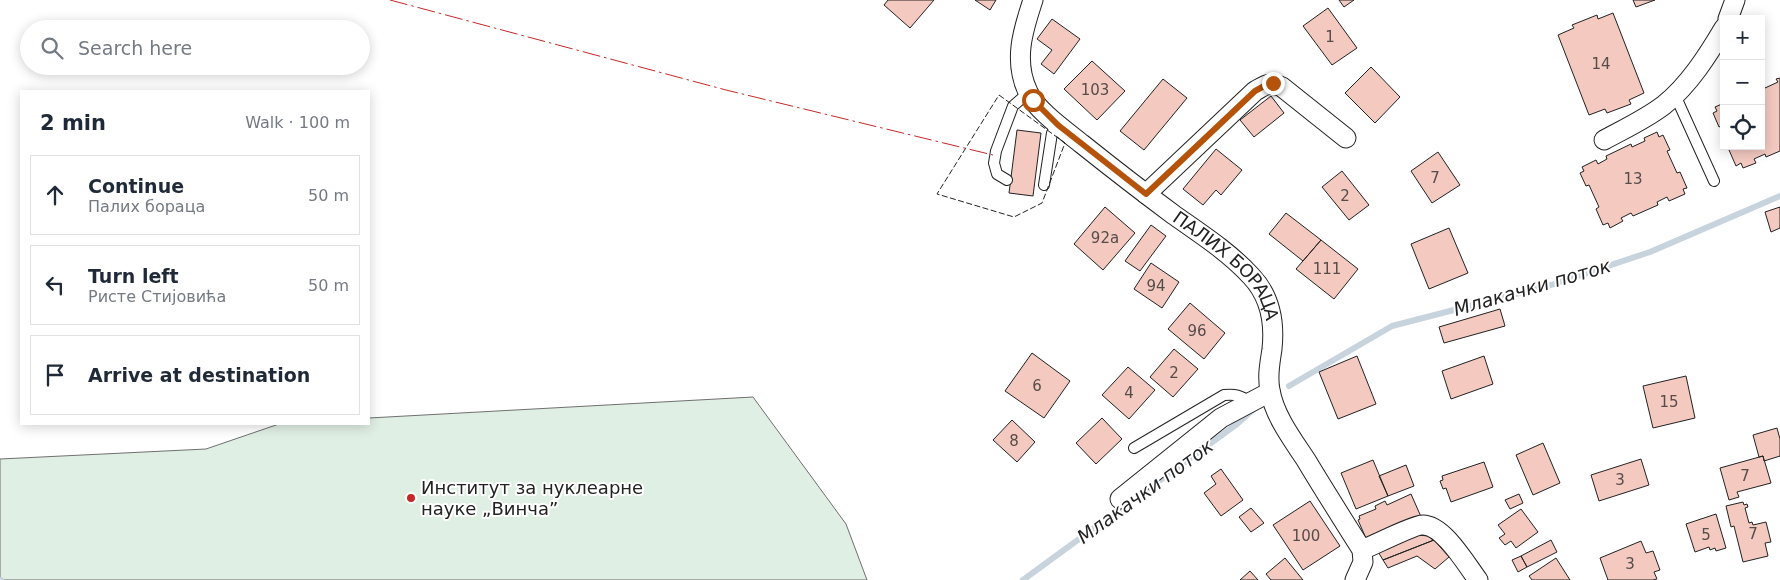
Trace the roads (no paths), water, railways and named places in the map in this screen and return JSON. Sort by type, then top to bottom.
[{"type":"street","name":"ПАЛИХ БОРАЦА","points":[[1033,0],[1025,24],[1019,61],[1028,93],[1058,125],[1146,194],[1233,257],[1252,276],[1270,305],[1272,326],[1272,347],[1268,374],[1270,392],[1288,432],[1362,550]]},
{"type":"street","points":[[1604,140],[1646,117],[1675,95],[1712,48],[1720,33]]},
{"type":"street","points":[[1146,194],[1255,91],[1273,83],[1282,87],[1346,138]]},
{"type":"street","points":[[1120,499],[1221,418],[1270,392]]},
{"type":"street","points":[[1355,580],[1363,562],[1362,550],[1421,524],[1433,527],[1451,543],[1478,580]]},
{"type":"lane","points":[[1007,180],[997,174],[994,163],[996,151],[1013,106],[1028,93]]},
{"type":"lane","points":[[1675,95],[1714,181]]},
{"type":"lane","points":[[1044,185],[1052,133],[1058,125]]},
{"type":"lane","points":[[1134,448],[1224,395],[1234,394],[1242,396],[1250,402]]},
{"type":"waterway","name":"Млакачки поток","points":[[1289,386],[1392,326],[1551,285],[1650,252],[1780,196]]},
{"type":"waterway","name":"Млакачки поток","points":[[1137,497],[1237,424],[1255,408]]},
{"type":"waterway","name":"Млакачки поток","points":[[1023,580],[1127,504]]},
{"type":"place","name":"Институт за нуклеарне науке „Винча”","points":[[411,498]]}]
